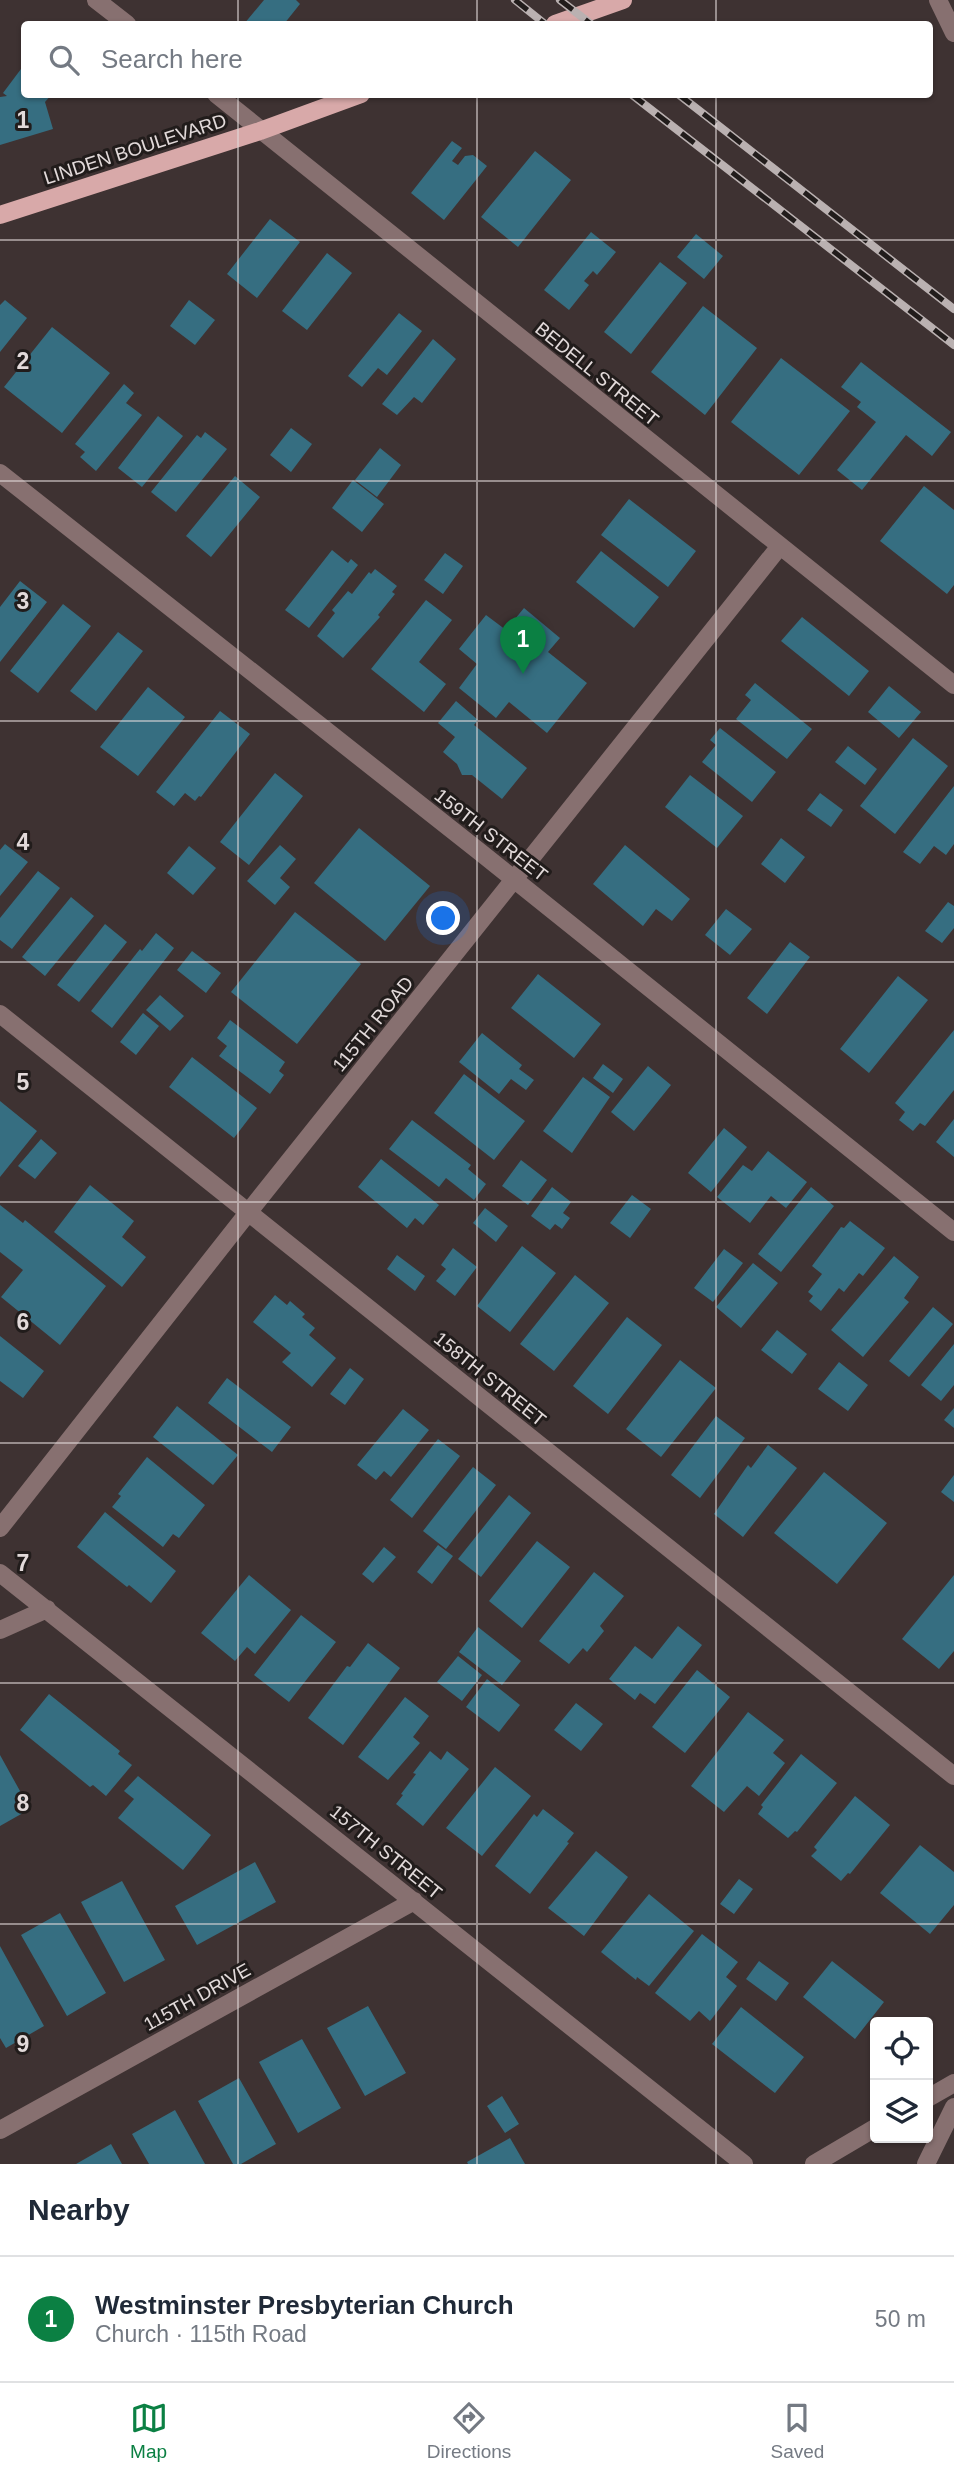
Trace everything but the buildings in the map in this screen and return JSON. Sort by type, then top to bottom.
[{"type":"main road","points":[[564,21],[623,0]]},
{"type":"main road","name":"LINDEN BOULEVARD","points":[[0,215],[260,131],[350,98]]},
{"type":"street","points":[[96,0],[123,21]]},
{"type":"street","points":[[938,0],[954,33]]},
{"type":"street","name":"BEDELL STREET","points":[[221,98],[954,685]]},
{"type":"street","name":"159TH STREET","points":[[0,473],[515,880],[954,1232]]},
{"type":"street","name":"115TH ROAD","points":[[0,1528],[247,1213],[780,546]]},
{"type":"street","name":"158TH STREET","points":[[0,1014],[954,1776]]},
{"type":"street","name":"157TH STREET","points":[[0,1573],[744,2164]]},
{"type":"street","points":[[0,1630],[47,1609]]},
{"type":"street","name":"115TH DRIVE","points":[[0,2130],[414,1901]]},
{"type":"street","points":[[933,2095],[954,2083]]},
{"type":"street","points":[[926,2164],[954,2107]]},
{"type":"street","points":[[814,2164],[870,2132]]},
{"type":"railway","points":[[515,0],[541,21]]},
{"type":"railway","points":[[560,0],[587,21]]},
{"type":"railway","points":[[636,98],[954,345]]},
{"type":"railway","points":[[683,98],[954,309]]},
{"type":"place","name":"Westminster Presbyterian Church","points":[[523,674]]}]
